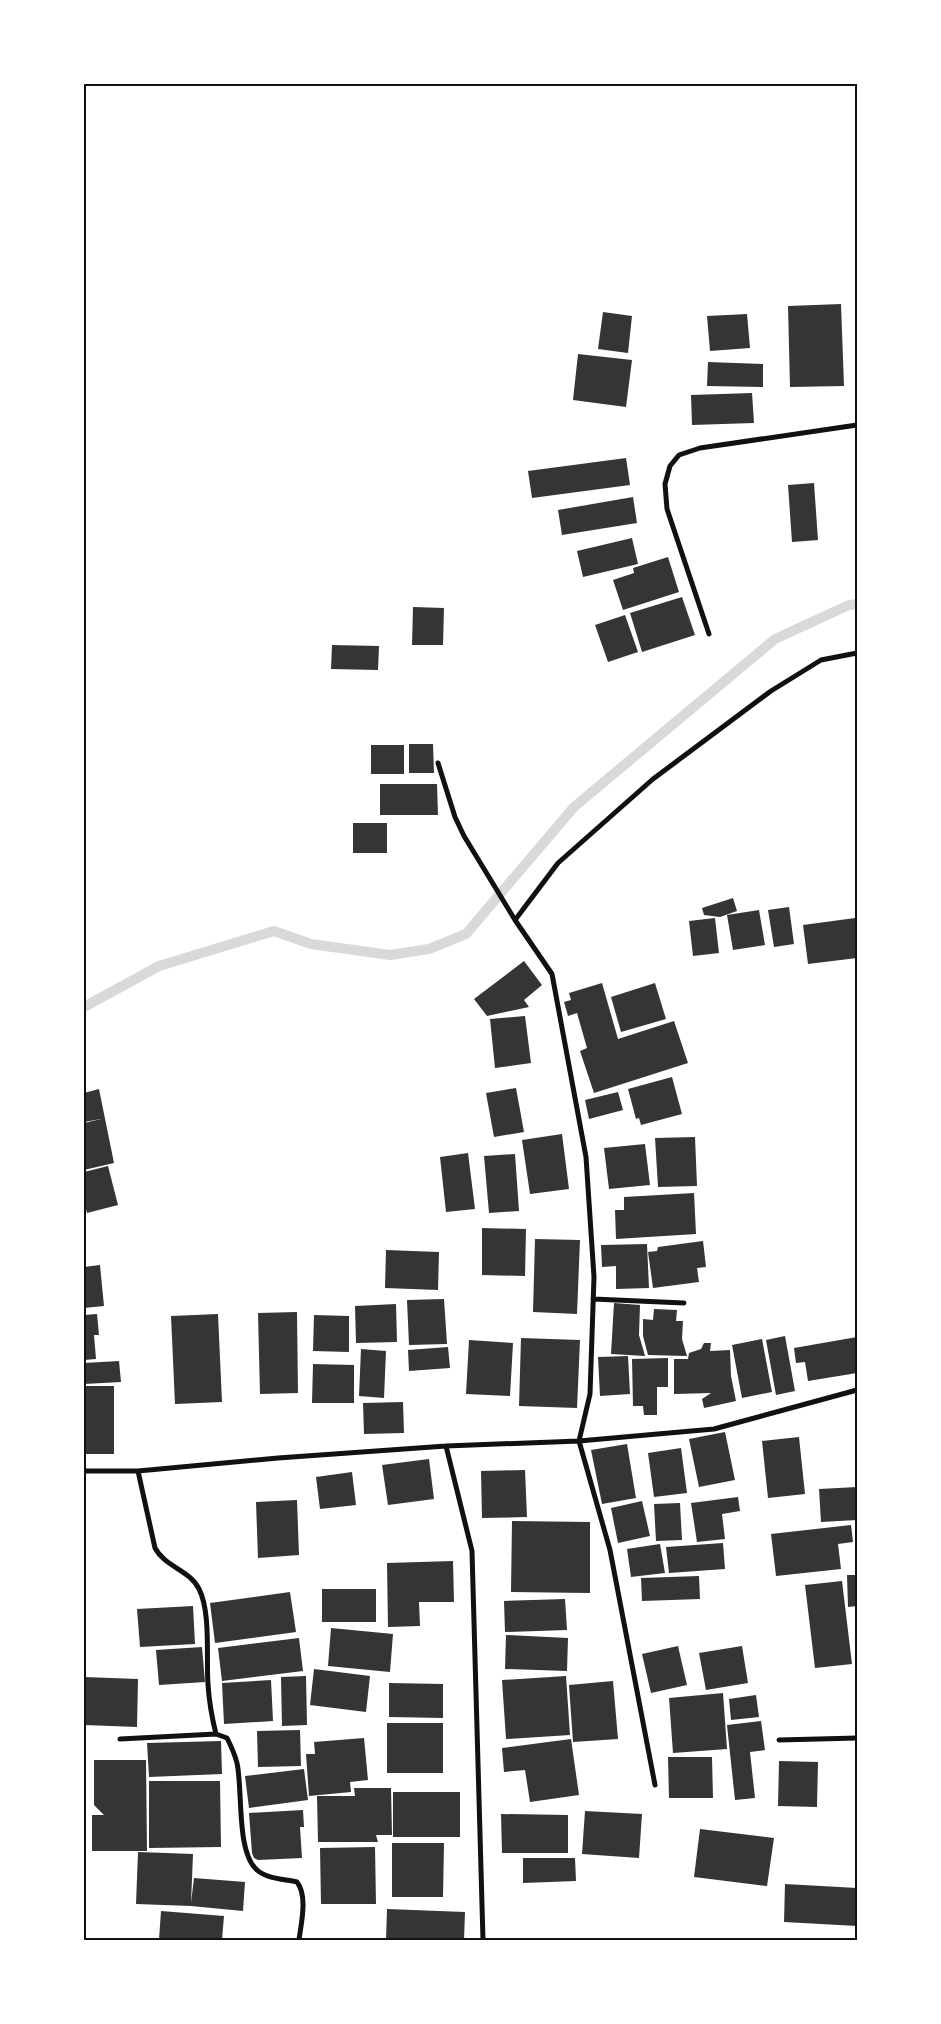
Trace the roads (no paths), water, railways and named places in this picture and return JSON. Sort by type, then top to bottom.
[{"type":"street","points":[[709,634],[667,509],[664,484],[670,466],[679,455],[700,448],[857,425]]},
{"type":"street","points":[[515,920],[558,863],[653,779],[771,691],[822,660],[857,653]]},
{"type":"street","points":[[438,763],[455,817],[515,920],[552,974],[586,1157],[594,1277],[590,1394],[580,1441],[610,1550],[655,1785]]},
{"type":"street","points":[[593,1300],[684,1302]]},
{"type":"street","points":[[84,1471],[138,1471],[278,1458],[446,1446],[580,1441],[714,1429],[857,1390]]},
{"type":"street","points":[[446,1446],[472,1551],[483,1940]]},
{"type":"street","points":[[138,1471],[155,1548],[159,1556],[191,1578],[198,1587],[205,1602],[208,1686],[216,1734]]},
{"type":"street","points":[[120,1739],[216,1734],[228,1738],[237,1763],[244,1844],[248,1860],[265,1876],[297,1882],[300,1886],[303,1898],[299,1940]]},
{"type":"street","points":[[779,1740],[857,1738]]},
{"type":"waterway","points":[[84,1007],[159,966],[274,931],[311,944],[390,955],[429,949],[466,934],[574,807],[775,639],[849,605],[857,604]]}]
